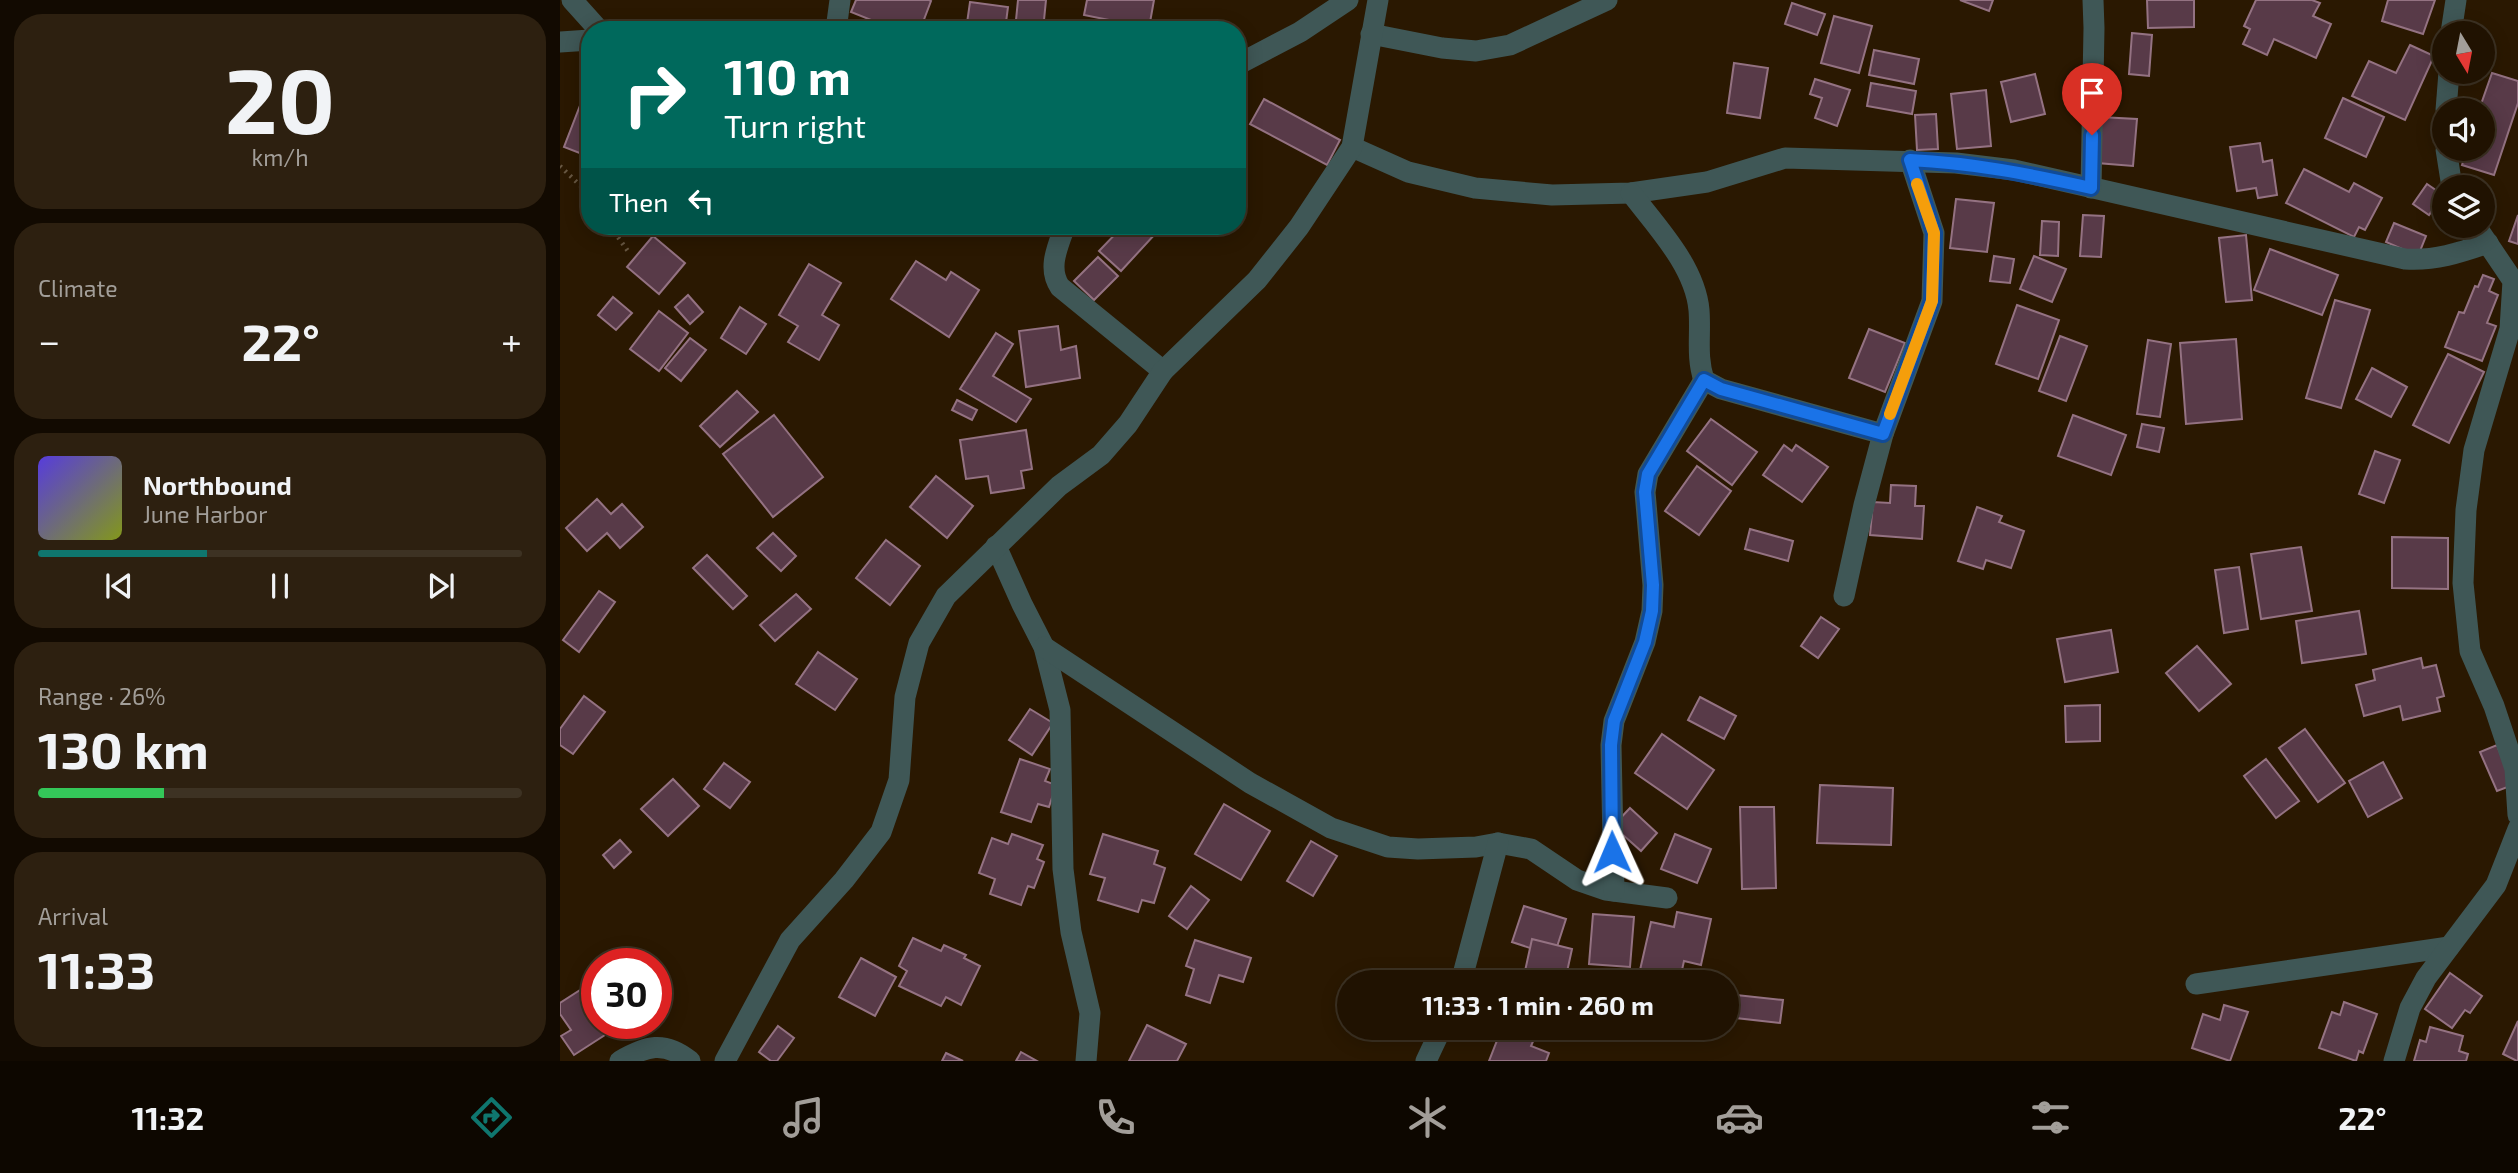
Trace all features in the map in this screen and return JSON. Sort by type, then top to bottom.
[{"type":"street","points":[[572,0],[591,21]]},
{"type":"street","points":[[837,21],[840,0]]},
{"type":"street","points":[[1246,60],[1300,32],[1348,0]]},
{"type":"street","points":[[725,1061],[790,940],[844,880],[881,832],[899,780],[905,697],[919,643],[946,596],[1059,486],[1101,455],[1128,424],[1163,371],[1257,279],[1299,227],[1352,147],[1378,0]]},
{"type":"street","points":[[1371,34],[1442,48],[1476,51],[1510,45],[1607,0]]},
{"type":"street","points":[[2091,188],[2093,0]]},
{"type":"street","points":[[2452,21],[2456,0]]},
{"type":"street","points":[[560,42],[581,41]]},
{"type":"street","points":[[1352,147],[1408,172],[1475,188],[1552,195],[1631,193],[1707,183],[1785,159],[1956,163],[2014,170],[2405,260],[2427,261],[2457,254],[2477,238]]},
{"type":"street","points":[[1844,596],[1883,434],[1932,301],[1934,233],[1910,160]]},
{"type":"street","points":[[1631,193],[1690,277],[1699,308],[1698,363],[1704,380],[1721,389],[1883,434]]},
{"type":"street","points":[[1062,235],[1053,261],[1054,278],[1060,287],[1163,371]]},
{"type":"street","points":[[2485,238],[2516,282],[2510,329],[2474,450],[2466,510],[2463,583],[2470,651],[2494,706],[2515,769],[2518,815]]},
{"type":"street","points":[[1614,891],[1611,745],[1614,721],[1645,642],[1652,611],[1653,585],[1645,492],[1648,474],[1704,380]]},
{"type":"street","points":[[996,546],[1044,647],[1060,710],[1063,869],[1071,932],[1090,1013],[1086,1061]]},
{"type":"street","points":[[1044,647],[1250,783],[1331,828],[1388,846],[1418,849],[1476,847],[1498,843],[1531,849],[1577,880],[1614,891],[1667,898]]},
{"type":"street","points":[[2394,1061],[2410,1008],[2426,978],[2496,885],[2518,829]]},
{"type":"street","points":[[1464,970],[1498,843]]},
{"type":"street","points":[[2196,984],[2449,947]]},
{"type":"street","points":[[1426,1061],[1436,1040]]},
{"type":"street","points":[[620,1061],[639,1050],[658,1047],[677,1051],[690,1061]]},
{"type":"path","points":[[560,166],[581,186]]},
{"type":"path","points":[[616,235],[630,254]]},
{"type":"building","points":[[856,0],[931,1],[923,21],[874,21],[851,12]]},
{"type":"building","points":[[1018,0],[1046,0],[1044,21],[1016,21]]},
{"type":"building","points":[[1087,0],[1154,0],[1150,21],[1114,21],[1084,15]]},
{"type":"building","points":[[1960,0],[1993,0],[1989,11]]},
{"type":"building","points":[[2147,0],[2194,0],[2194,27],[2148,28]]},
{"type":"building","points":[[2256,0],[2312,0],[2320,3],[2313,16],[2331,24],[2316,58],[2274,39],[2267,55],[2243,44],[2250,29],[2244,26]]},
{"type":"building","points":[[2388,0],[2435,0],[2423,34],[2382,21]]},
{"type":"building","points":[[970,2],[1008,7],[1006,21],[967,21]]},
{"type":"building","points":[[1792,3],[1825,14],[1817,35],[1785,24]]},
{"type":"building","points":[[1834,16],[1872,26],[1859,73],[1821,63]]},
{"type":"building","points":[[2132,33],[2152,35],[2149,76],[2129,74]]},
{"type":"building","points":[[2410,45],[2432,55],[2405,120],[2352,96],[2369,61],[2396,73]]},
{"type":"building","points":[[1874,50],[1919,59],[1914,84],[1869,75]]},
{"type":"building","points":[[1734,63],[1768,68],[1760,118],[1727,113]]},
{"type":"building","points":[[2035,74],[2045,114],[2011,122],[2001,82]]},
{"type":"building","points":[[2496,74],[2518,81],[2518,103],[2494,175],[2462,165],[2463,161],[2495,161],[2495,98],[2483,98],[2488,84],[2496,84]]},
{"type":"building","points":[[1815,79],[1850,90],[1837,126],[1815,118],[1822,98],[1810,94]]},
{"type":"building","points":[[1871,83],[1916,91],[1912,114],[1867,106]]},
{"type":"building","points":[[1986,90],[1991,146],[1957,149],[1951,94]]},
{"type":"building","points":[[2343,98],[2384,117],[2366,157],[2325,138]]},
{"type":"building","points":[[1264,99],[1340,140],[1327,165],[1250,124]]},
{"type":"building","points":[[581,103],[581,154],[564,147]]},
{"type":"building","points":[[1936,114],[1938,149],[1917,150],[1915,115]]},
{"type":"building","points":[[2100,117],[2137,119],[2133,166],[2097,163]]},
{"type":"building","points":[[2260,143],[2263,162],[2272,160],[2277,195],[2258,198],[2256,188],[2237,191],[2230,147]]},
{"type":"building","points":[[2304,169],[2349,192],[2354,183],[2382,198],[2365,230],[2359,227],[2354,237],[2286,203]]},
{"type":"building","points":[[2427,184],[2432,187],[2432,211],[2429,215],[2413,204]]},
{"type":"building","points":[[1956,199],[1994,203],[1987,252],[1950,248]]},
{"type":"building","points":[[2083,215],[2104,216],[2101,257],[2080,256]]},
{"type":"building","points":[[2518,215],[2518,244],[2509,241]]},
{"type":"building","points":[[2042,221],[2059,222],[2058,256],[2040,255]]},
{"type":"building","points":[[2394,223],[2426,236],[2418,256],[2386,242]]},
{"type":"building","points":[[1114,235],[1154,235],[1121,271],[1099,251]]},
{"type":"building","points":[[2246,235],[2252,300],[2226,302],[2219,238]]},
{"type":"building","points":[[653,236],[685,263],[659,294],[627,267]]},
{"type":"building","points":[[2270,249],[2338,275],[2322,315],[2254,290]]},
{"type":"building","points":[[1994,256],[2014,259],[2010,283],[1990,281]]},
{"type":"building","points":[[2034,256],[2066,269],[2052,302],[2020,289]]},
{"type":"building","points":[[1098,257],[1118,276],[1094,300],[1074,281]]},
{"type":"building","points":[[916,261],[946,280],[951,272],[979,290],[949,337],[891,299]]},
{"type":"building","points":[[809,264],[841,283],[822,315],[839,325],[819,360],[788,342],[798,326],[779,315]]},
{"type":"building","points":[[2483,275],[2494,279],[2489,291],[2498,295],[2487,323],[2496,326],[2482,361],[2445,347],[2459,312],[2464,313],[2475,286],[2478,287]]},
{"type":"building","points":[[688,295],[703,312],[690,324],[675,307]]},
{"type":"building","points":[[613,297],[632,313],[616,330],[598,315]]},
{"type":"building","points":[[2335,300],[2370,310],[2341,408],[2306,398]]},
{"type":"building","points":[[2017,305],[2059,320],[2038,379],[1996,364]]},
{"type":"building","points":[[740,307],[766,324],[746,354],[721,338]]},
{"type":"building","points":[[659,311],[688,333],[659,371],[630,349]]},
{"type":"building","points":[[1058,326],[1061,350],[1076,346],[1080,378],[1026,387],[1019,331]]},
{"type":"building","points":[[1869,329],[1905,343],[1885,392],[1849,378]]},
{"type":"building","points":[[996,333],[1013,344],[993,376],[1031,399],[1016,422],[960,389]]},
{"type":"building","points":[[2060,336],[2087,346],[2066,401],[2039,391]]},
{"type":"building","points":[[690,338],[706,350],[681,381],[665,368]]},
{"type":"building","points":[[2236,339],[2242,419],[2186,424],[2180,343]]},
{"type":"building","points":[[2148,340],[2171,344],[2160,417],[2137,414]]},
{"type":"building","points":[[2448,354],[2484,372],[2449,443],[2413,425]]},
{"type":"building","points":[[2372,368],[2407,387],[2391,417],[2356,399]]},
{"type":"building","points":[[737,391],[758,412],[720,447],[700,426]]},
{"type":"building","points":[[957,400],[977,410],[972,420],[952,410]]},
{"type":"building","points":[[774,415],[823,477],[773,517],[723,454]]},
{"type":"building","points":[[2073,415],[2126,435],[2111,475],[2058,456]]},
{"type":"building","points":[[1711,419],[1757,452],[1732,485],[1687,451]]},
{"type":"building","points":[[2142,424],[2164,428],[2159,452],[2137,447]]},
{"type":"building","points":[[1026,430],[1032,469],[1021,471],[1024,488],[991,493],[988,476],[966,479],[960,440]]},
{"type":"building","points":[[1784,445],[1792,451],[1796,445],[1828,467],[1802,502],[1763,475]]},
{"type":"building","points":[[2375,451],[2400,460],[2384,503],[2359,494]]},
{"type":"building","points":[[1697,466],[1731,491],[1699,535],[1665,511]]},
{"type":"building","points":[[936,476],[973,506],[947,538],[910,507]]},
{"type":"building","points":[[1891,485],[1916,486],[1915,506],[1924,506],[1922,539],[1870,535],[1873,502],[1890,503]]},
{"type":"building","points":[[597,499],[611,514],[622,504],[643,527],[620,548],[607,533],[587,551],[566,528]]},
{"type":"building","points":[[1977,507],[2002,516],[1999,522],[2024,531],[2011,568],[1986,560],[1983,569],[1958,561]]},
{"type":"building","points":[[1750,529],[1793,541],[1788,561],[1745,549]]},
{"type":"building","points":[[773,533],[796,556],[781,571],[757,548]]},
{"type":"building","points":[[2392,537],[2448,538],[2448,589],[2392,588]]},
{"type":"building","points":[[886,540],[920,566],[890,605],[856,578]]},
{"type":"building","points":[[2301,547],[2312,611],[2261,619],[2251,554]]},
{"type":"building","points":[[707,555],[747,596],[733,609],[693,568]]},
{"type":"building","points":[[2239,567],[2248,629],[2224,633],[2215,570]]},
{"type":"building","points":[[599,591],[615,602],[579,652],[563,640]]},
{"type":"building","points":[[796,594],[811,609],[775,641],[760,625]]},
{"type":"building","points":[[2359,611],[2366,654],[2302,663],[2296,621]]},
{"type":"building","points":[[1821,617],[1839,629],[1818,658],[1801,646]]},
{"type":"building","points":[[2111,630],[2118,672],[2065,682],[2057,639]]},
{"type":"building","points":[[2197,646],[2231,684],[2199,711],[2166,673]]},
{"type":"building","points":[[818,652],[857,679],[835,710],[796,684]]},
{"type":"building","points":[[2421,658],[2423,668],[2436,665],[2444,696],[2437,698],[2440,711],[2403,720],[2400,706],[2364,716],[2356,685],[2375,680],[2373,670]]},
{"type":"building","points":[[584,696],[605,712],[573,754],[560,745],[560,729]]},
{"type":"building","points":[[1700,697],[1736,716],[1724,739],[1688,720]]},
{"type":"building","points":[[2100,705],[2100,741],[2066,742],[2065,706]]},
{"type":"building","points":[[1030,709],[1053,723],[1032,755],[1009,740]]},
{"type":"building","points":[[2305,729],[2345,783],[2318,802],[2279,748]]},
{"type":"building","points":[[1662,734],[1714,770],[1687,809],[1635,773]]},
{"type":"building","points":[[2497,745],[2513,785],[2497,791],[2480,752]]},
{"type":"building","points":[[1020,759],[1050,769],[1045,781],[1056,785],[1049,807],[1038,804],[1031,822],[1001,812]]},
{"type":"building","points":[[2266,759],[2299,801],[2276,818],[2244,776]]},
{"type":"building","points":[[2383,762],[2402,798],[2368,817],[2349,781]]},
{"type":"building","points":[[724,763],[750,782],[730,808],[704,789]]},
{"type":"building","points":[[673,779],[699,806],[668,836],[641,809]]},
{"type":"building","points":[[1820,785],[1893,788],[1891,845],[1817,843]]},
{"type":"building","points":[[1224,804],[1270,831],[1241,880],[1195,854]]},
{"type":"building","points":[[1740,807],[1774,807],[1776,888],[1742,889]]},
{"type":"building","points":[[1630,808],[1657,833],[1641,851],[1613,826]]},
{"type":"building","points":[[1012,834],[1043,845],[1037,859],[1044,862],[1034,888],[1028,886],[1021,905],[990,894],[995,879],[979,873],[992,838],[1008,844]]},
{"type":"building","points":[[1103,834],[1158,851],[1154,864],[1165,868],[1154,903],[1142,900],[1138,912],[1098,900],[1105,878],[1090,874]]},
{"type":"building","points":[[1675,834],[1711,849],[1697,883],[1661,869]]},
{"type":"building","points":[[620,840],[631,852],[614,868],[603,855]]},
{"type":"building","points":[[1311,841],[1337,856],[1313,896],[1287,881]]},
{"type":"building","points":[[1191,886],[1209,900],[1187,929],[1169,916]]},
{"type":"building","points":[[1524,906],[1566,919],[1554,956],[1512,942]]},
{"type":"building","points":[[1677,912],[1711,919],[1701,965],[1684,961],[1682,970],[1640,970],[1651,922],[1674,927]]},
{"type":"building","points":[[1593,914],[1634,917],[1630,967],[1589,964]]},
{"type":"building","points":[[913,938],[941,951],[944,945],[966,955],[964,958],[980,966],[961,1005],[946,997],[941,1006],[899,986],[907,971],[899,966]]},
{"type":"building","points":[[1532,939],[1572,949],[1567,970],[1525,970]]},
{"type":"building","points":[[1195,940],[1251,958],[1243,982],[1219,975],[1210,1003],[1186,995],[1194,969],[1186,966]]},
{"type":"building","points":[[861,958],[896,977],[875,1016],[839,997]]},
{"type":"building","points":[[2450,973],[2482,996],[2470,1013],[2465,1010],[2452,1028],[2425,1009]]},
{"type":"building","points":[[581,989],[581,1039],[599,1039],[574,1055],[561,1036],[571,1030],[560,1014],[560,1003]]},
{"type":"building","points":[[1739,995],[1783,1000],[1780,1023],[1739,1018]]},
{"type":"building","points":[[2344,1002],[2377,1014],[2363,1053],[2359,1051],[2356,1061],[2319,1048],[2332,1012],[2340,1015]]},
{"type":"building","points":[[2224,1005],[2248,1012],[2230,1061],[2192,1048],[2203,1014],[2220,1020]]},
{"type":"building","points":[[2518,1021],[2518,1061],[2517,1061],[2503,1054]]},
{"type":"building","points":[[1147,1025],[1186,1044],[1177,1061],[1129,1061]]},
{"type":"building","points":[[778,1026],[794,1038],[777,1061],[771,1061],[759,1052]]},
{"type":"building","points":[[2430,1027],[2463,1036],[2459,1051],[2468,1054],[2466,1061],[2414,1061],[2420,1040],[2426,1042]]},
{"type":"building","points":[[1497,1040],[1534,1040],[1531,1046],[1549,1053],[1546,1061],[1489,1061]]},
{"type":"building","points":[[1021,1052],[1037,1061],[1016,1061]]},
{"type":"building","points":[[946,1053],[963,1061],[942,1061]]},
{"type":"slow traffic","points":[[1890,414],[1932,301],[1934,233],[1917,184]]},
{"type":"route","points":[[1612,852],[1611,745],[1614,721],[1645,642],[1652,611],[1653,585],[1645,492],[1648,474],[1704,380],[1721,389],[1883,434],[1932,301],[1934,233],[1910,160],[2014,170],[2091,188],[2092,135]]}]
